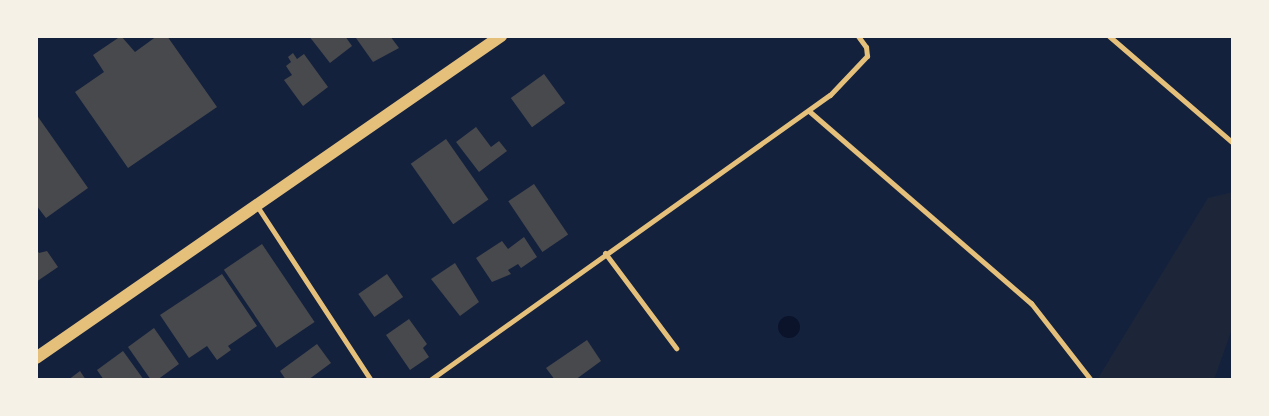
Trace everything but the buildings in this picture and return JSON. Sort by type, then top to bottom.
[{"type":"main road","points":[[36,358],[501,36]]},
{"type":"street","points":[[430,380],[605,253],[830,95],[867,56],[866,47],[858,36]]},
{"type":"street","points":[[1109,36],[1233,143]]},
{"type":"street","points":[[809,111],[1031,303],[1090,380]]},
{"type":"street","points":[[256,206],[371,380]]},
{"type":"street","points":[[605,253],[676,348]]},
{"type":"shaded area","points":[[1233,192],[1233,326],[1214,380],[1097,380],[1208,198]]},
{"type":"shaded area","points":[[785,316],[793,316],[800,323],[800,331],[793,338],[785,338],[778,331],[778,323]]}]
